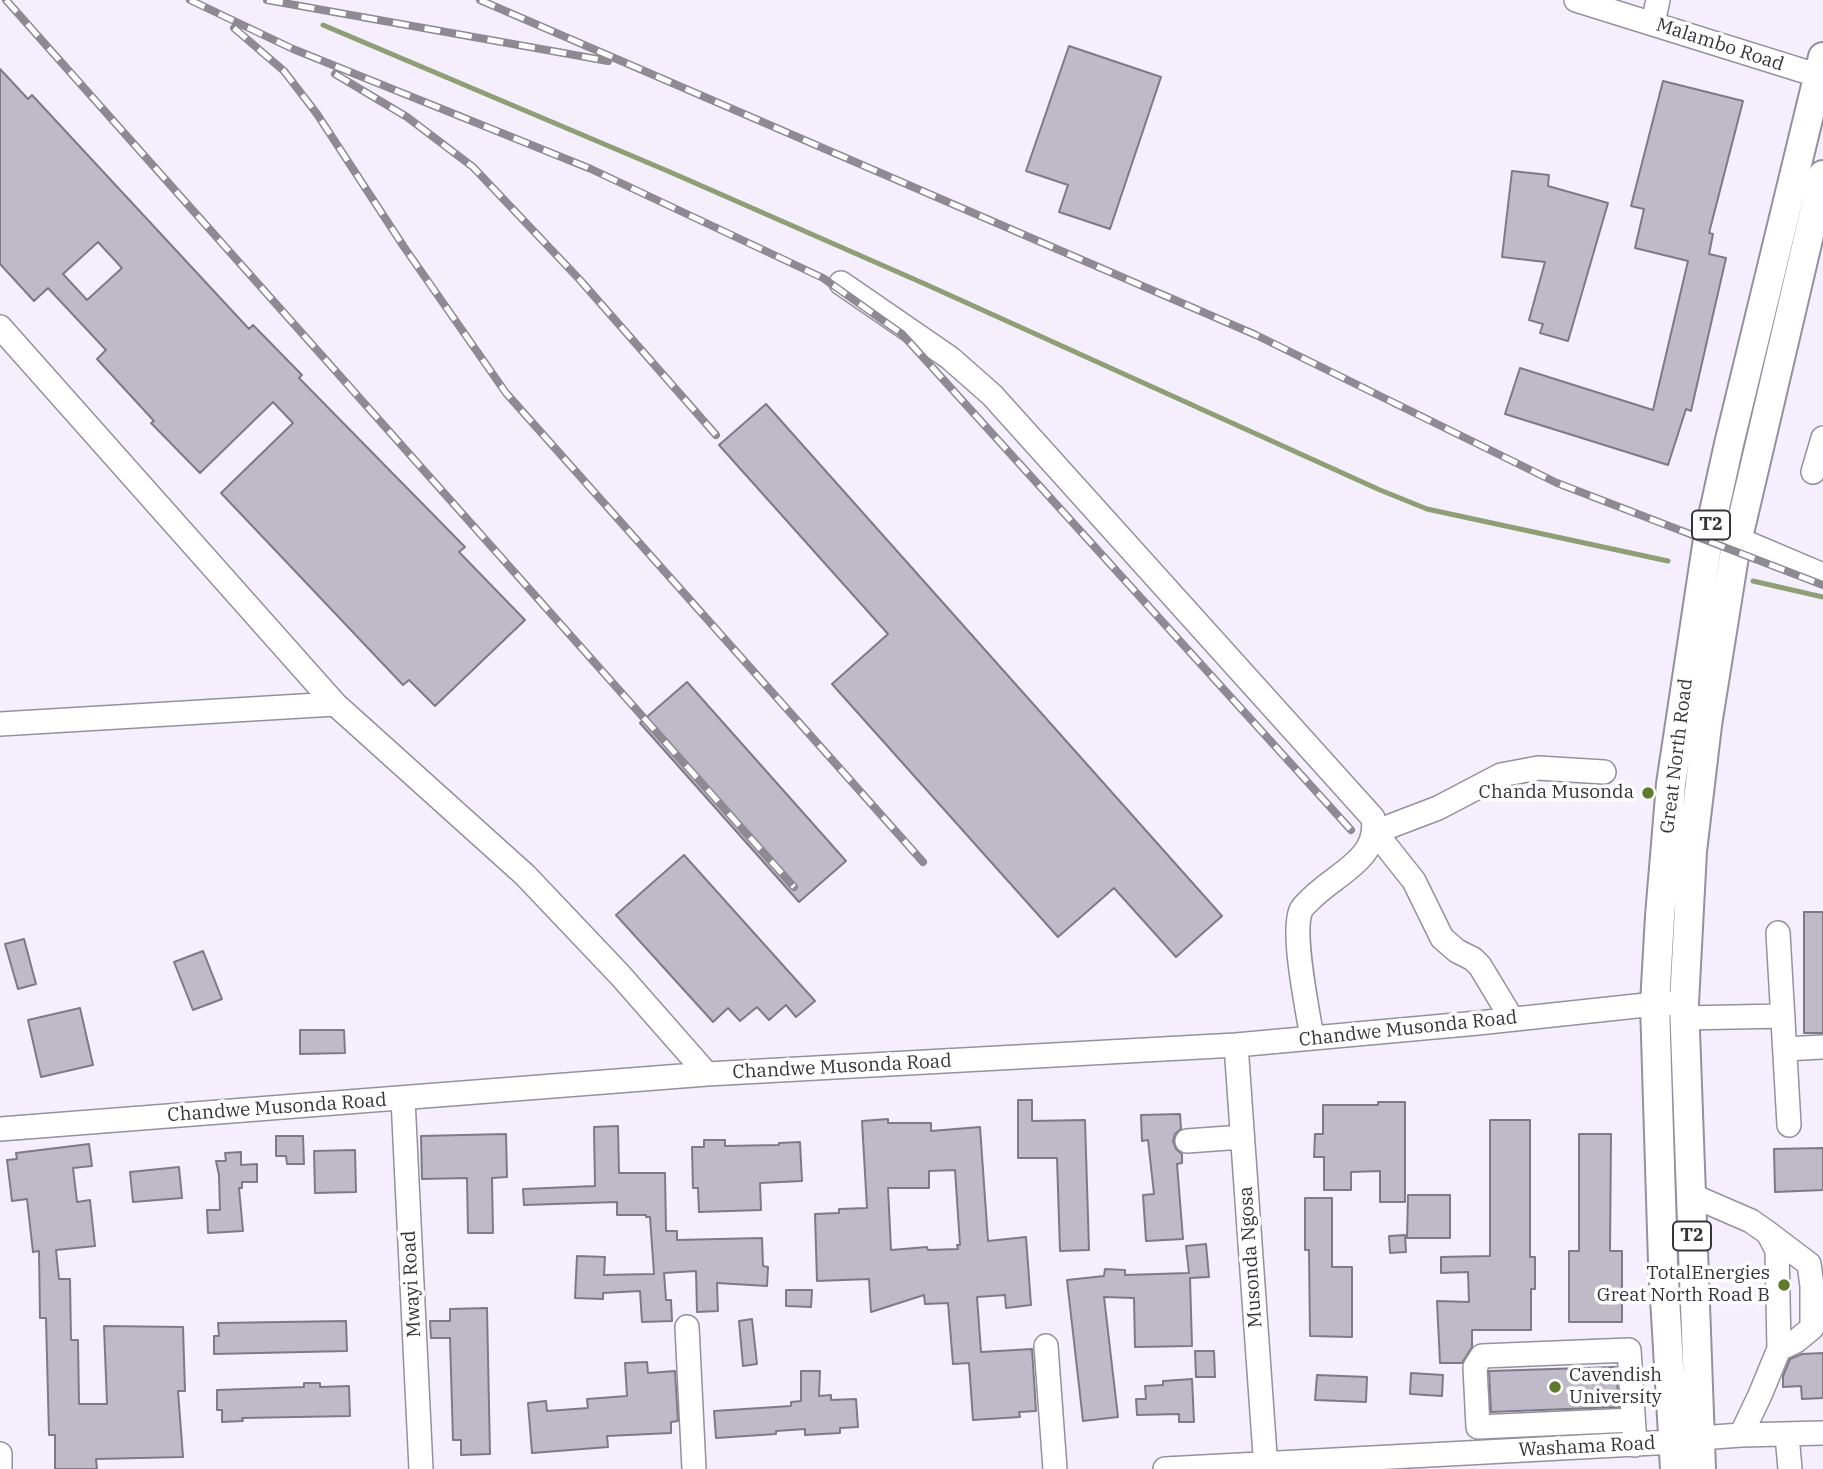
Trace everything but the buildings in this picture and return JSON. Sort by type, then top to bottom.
[{"type":"main road","name":"Great North Road","points":[[1701,1469],[1683,1450],[1663,1263],[1655,1003],[1671,785],[1701,581],[1728,444],[1821,70]]},
{"type":"main road","name":"Great North Road","points":[[1683,1450],[1690,1195],[1684,1011],[1692,851],[1722,624],[1738,539],[1823,175]]},
{"type":"street","name":"Malambo Road","points":[[1576,0],[1821,70]]},
{"type":"street","points":[[1653,23],[1658,0]]},
{"type":"street","points":[[841,283],[950,358],[992,395],[1373,818],[1376,832],[1414,881],[1442,938],[1457,951],[1474,959],[1512,1019]]},
{"type":"street","points":[[0,327],[335,704],[525,875],[620,975],[707,1074]]},
{"type":"street","points":[[1813,472],[1823,438]]},
{"type":"street","points":[[1738,539],[1823,575]]},
{"type":"street","points":[[0,724],[335,704]]},
{"type":"street","points":[[1312,1038],[1298,937],[1301,909],[1364,856],[1376,832],[1438,808],[1501,775],[1538,768],[1605,772]]},
{"type":"street","points":[[1778,933],[1789,1125]]},
{"type":"street","name":"Chandwe Musonda Road","points":[[0,1129],[707,1074],[1236,1045],[1655,1003],[1684,1011],[1783,1016]]},
{"type":"street","name":"Musonda Ngosa","points":[[1236,1045],[1266,1467]]},
{"type":"street","points":[[1785,1049],[1823,1047]]},
{"type":"street","name":"Mwayi Road","points":[[403,1099],[421,1469]]},
{"type":"street","points":[[1187,1141],[1242,1137]]},
{"type":"street","points":[[1690,1195],[1751,1221],[1809,1264],[1812,1328],[1796,1341],[1779,1349]]},
{"type":"street","points":[[1741,1435],[1779,1349],[1777,1250],[1768,1233]]},
{"type":"street","points":[[687,1327],[694,1469]]},
{"type":"street","points":[[1046,1346],[1055,1469]]},
{"type":"street","points":[[1633,1420],[1478,1427],[1475,1367],[1482,1356],[1629,1350],[1633,1420],[1634,1445]]},
{"type":"street","name":"Washama Road","points":[[1165,1469],[1266,1467],[1634,1445],[1683,1450],[1741,1435],[1823,1433]]},
{"type":"street","points":[[1787,1435],[1790,1469]]},
{"type":"street","points":[[1683,1450],[1690,1456],[1690,1469]]},
{"type":"street","points":[[0,1454],[0,1469]]},
{"type":"waterway","points":[[323,25],[670,172],[1427,509],[1668,561]]},
{"type":"waterway","points":[[1753,581],[1823,597]]},
{"type":"railway","points":[[6,0],[794,887]]},
{"type":"railway","points":[[190,0],[293,49],[591,169],[823,278],[902,334],[1351,830]]},
{"type":"railway","points":[[267,0],[608,61]]},
{"type":"railway","points":[[480,0],[1256,335],[1557,483],[1823,585]]},
{"type":"railway","points":[[234,28],[284,71],[317,114],[404,247],[506,393],[923,862]]},
{"type":"railway","points":[[335,74],[407,117],[473,167],[580,280],[716,435]]},
{"type":"place","name":"Chanda Musonda","points":[[1648,793]]},
{"type":"place","name":"TotalEnergies Great North Road B","points":[[1784,1285]]},
{"type":"place","name":"Cavendish University","points":[[1555,1387]]}]
